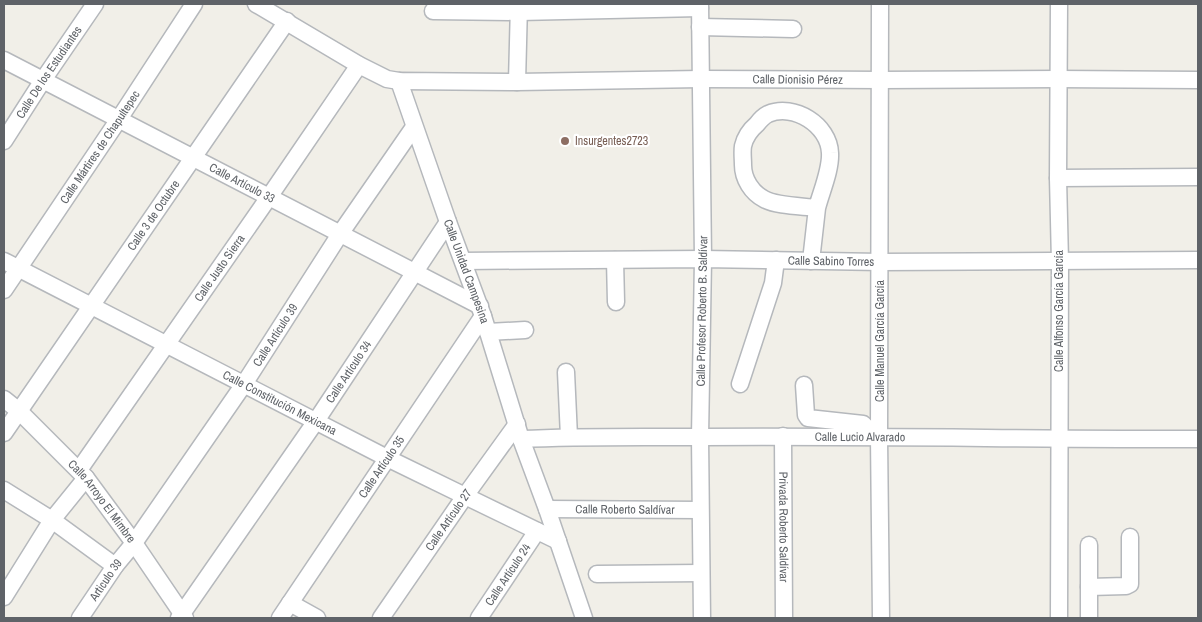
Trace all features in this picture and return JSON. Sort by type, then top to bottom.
[{"type":"street","name":"Calle De los Estudiantes","points":[[4,141],[95,4]]},
{"type":"street","name":"Calle Mártires de Chapultepec","points":[[4,290],[11,265],[119,119],[194,4]]},
{"type":"street","points":[[256,4],[359,65],[382,77],[399,81]]},
{"type":"street","name":"Calle Manuel García García","points":[[880,4],[880,262],[873,437],[881,618]]},
{"type":"street","name":"Calle Alfonso García García","points":[[1058,4],[1060,262],[1059,618]]},
{"type":"street","points":[[433,11],[700,6]]},
{"type":"street","name":"Calle Profesor Roberto B. Saldívar","points":[[700,6],[703,259],[700,436],[702,618]]},
{"type":"street","points":[[517,82],[519,8]]},
{"type":"street","name":"Calle 3 de Octubre","points":[[4,433],[287,21]]},
{"type":"street","points":[[700,28],[793,29]]},
{"type":"street","name":"Calle Artículo 33","points":[[4,60],[340,234],[482,311]]},
{"type":"street","name":"Calle Justo Sierra","points":[[4,597],[167,344],[359,65]]},
{"type":"street","name":"Calle Dionisio Pérez","points":[[399,81],[517,82],[701,79],[1198,80]]},
{"type":"street","name":"Calle Unidad Campesina","points":[[399,81],[448,222],[482,311],[519,431],[584,618]]},
{"type":"street","points":[[811,261],[816,208],[829,167],[830,153],[828,140],[818,126],[804,116],[792,111],[779,111],[768,114],[748,132],[743,145],[743,172],[746,181],[762,199],[816,208]]},
{"type":"street","name":"Calle Artículo 39","points":[[134,543],[244,384],[340,234],[414,127]]},
{"type":"street","points":[[1058,178],[1198,177]]},
{"type":"street","name":"Calle Artículo 34","points":[[182,617],[316,421],[448,222]]},
{"type":"street","name":"Calle Sabino Torres","points":[[463,261],[703,259],[880,262],[1060,262],[1198,260]]},
{"type":"street","points":[[615,260],[616,302]]},
{"type":"street","points":[[740,384],[773,283],[776,260]]},
{"type":"street","name":"Calle Constitución Mexicana","points":[[11,265],[388,458],[558,541]]},
{"type":"street","name":"Calle Artículo 35","points":[[280,618],[388,458],[482,311]]},
{"type":"street","points":[[488,332],[525,330]]},
{"type":"street","points":[[566,372],[569,436]]},
{"type":"street","points":[[804,385],[806,414],[808,418],[863,424],[873,437]]},
{"type":"street","name":"Calle Arroyo El Mimbre","points":[[4,399],[19,411],[82,474],[134,543],[182,617]]},
{"type":"street","name":"Calle Lucio Alvarado","points":[[519,431],[569,436],[1198,439]]},
{"type":"street","name":"Calle Artículo 27","points":[[381,618],[465,496],[519,431]]},
{"type":"street","name":"Privada Roberto Saldívar","points":[[783,436],[784,618]]},
{"type":"street","points":[[4,490],[52,520],[115,566]]},
{"type":"street","name":"Calle Roberto Saldívar","points":[[547,509],[700,510]]},
{"type":"street","name":"Calle Artículo 24","points":[[479,618],[537,531]]},
{"type":"street","points":[[1089,587],[1126,586],[1130,584],[1130,537]]},
{"type":"street","name":"Articulo 39","points":[[80,618],[115,566],[134,543]]},
{"type":"street","points":[[1089,618],[1090,545]]},
{"type":"street","points":[[597,574],[701,573]]},
{"type":"street","points":[[290,603],[317,618]]},
{"type":"place","name":"Insurgentes2723","points":[[565,141]]}]
